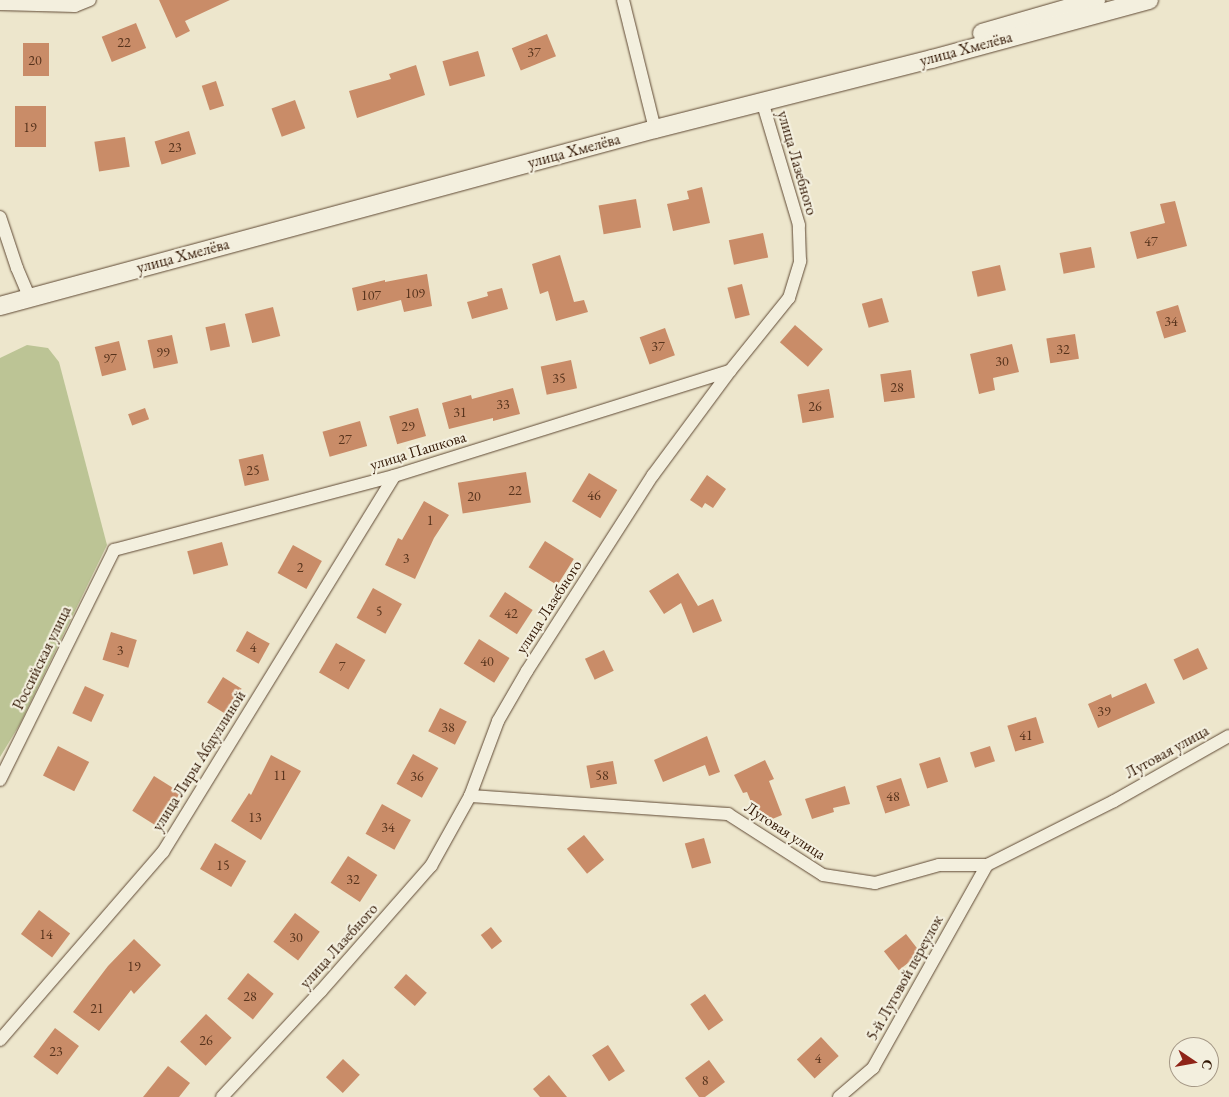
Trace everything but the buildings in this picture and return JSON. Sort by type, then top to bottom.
[{"type":"main road","points":[[762,101],[843,74],[1096,0]]},
{"type":"main road","name":"улица Хмелёва","points":[[0,306],[655,129],[932,59],[1149,0]]},
{"type":"street","points":[[0,4],[75,6],[90,0]]},
{"type":"street","points":[[623,0],[655,129]]},
{"type":"street","name":"улица Лазебного","points":[[222,1097],[322,991],[431,866],[470,796],[498,721],[527,671],[653,475],[730,371],[789,298],[800,261],[799,226],[762,101]]},
{"type":"street","points":[[0,217],[16,268],[30,298]]},
{"type":"street","name":"улица Пашкова","points":[[114,550],[394,476],[730,371]]},
{"type":"street","name":"улица Лиры Абдуллиной","points":[[0,1040],[163,852],[394,476]]},
{"type":"street","name":"Российская улица","points":[[0,780],[114,550]]},
{"type":"street","name":"Луговая улица","points":[[470,796],[728,814],[823,875],[875,883],[939,865],[987,866],[1114,801],[1229,736]]},
{"type":"street","name":"5-й Луговой переулок","points":[[839,1097],[873,1068],[987,866]]},
{"type":"green space","points":[[27,345],[48,348],[59,362],[107,545],[20,724],[0,757],[0,358]]}]
